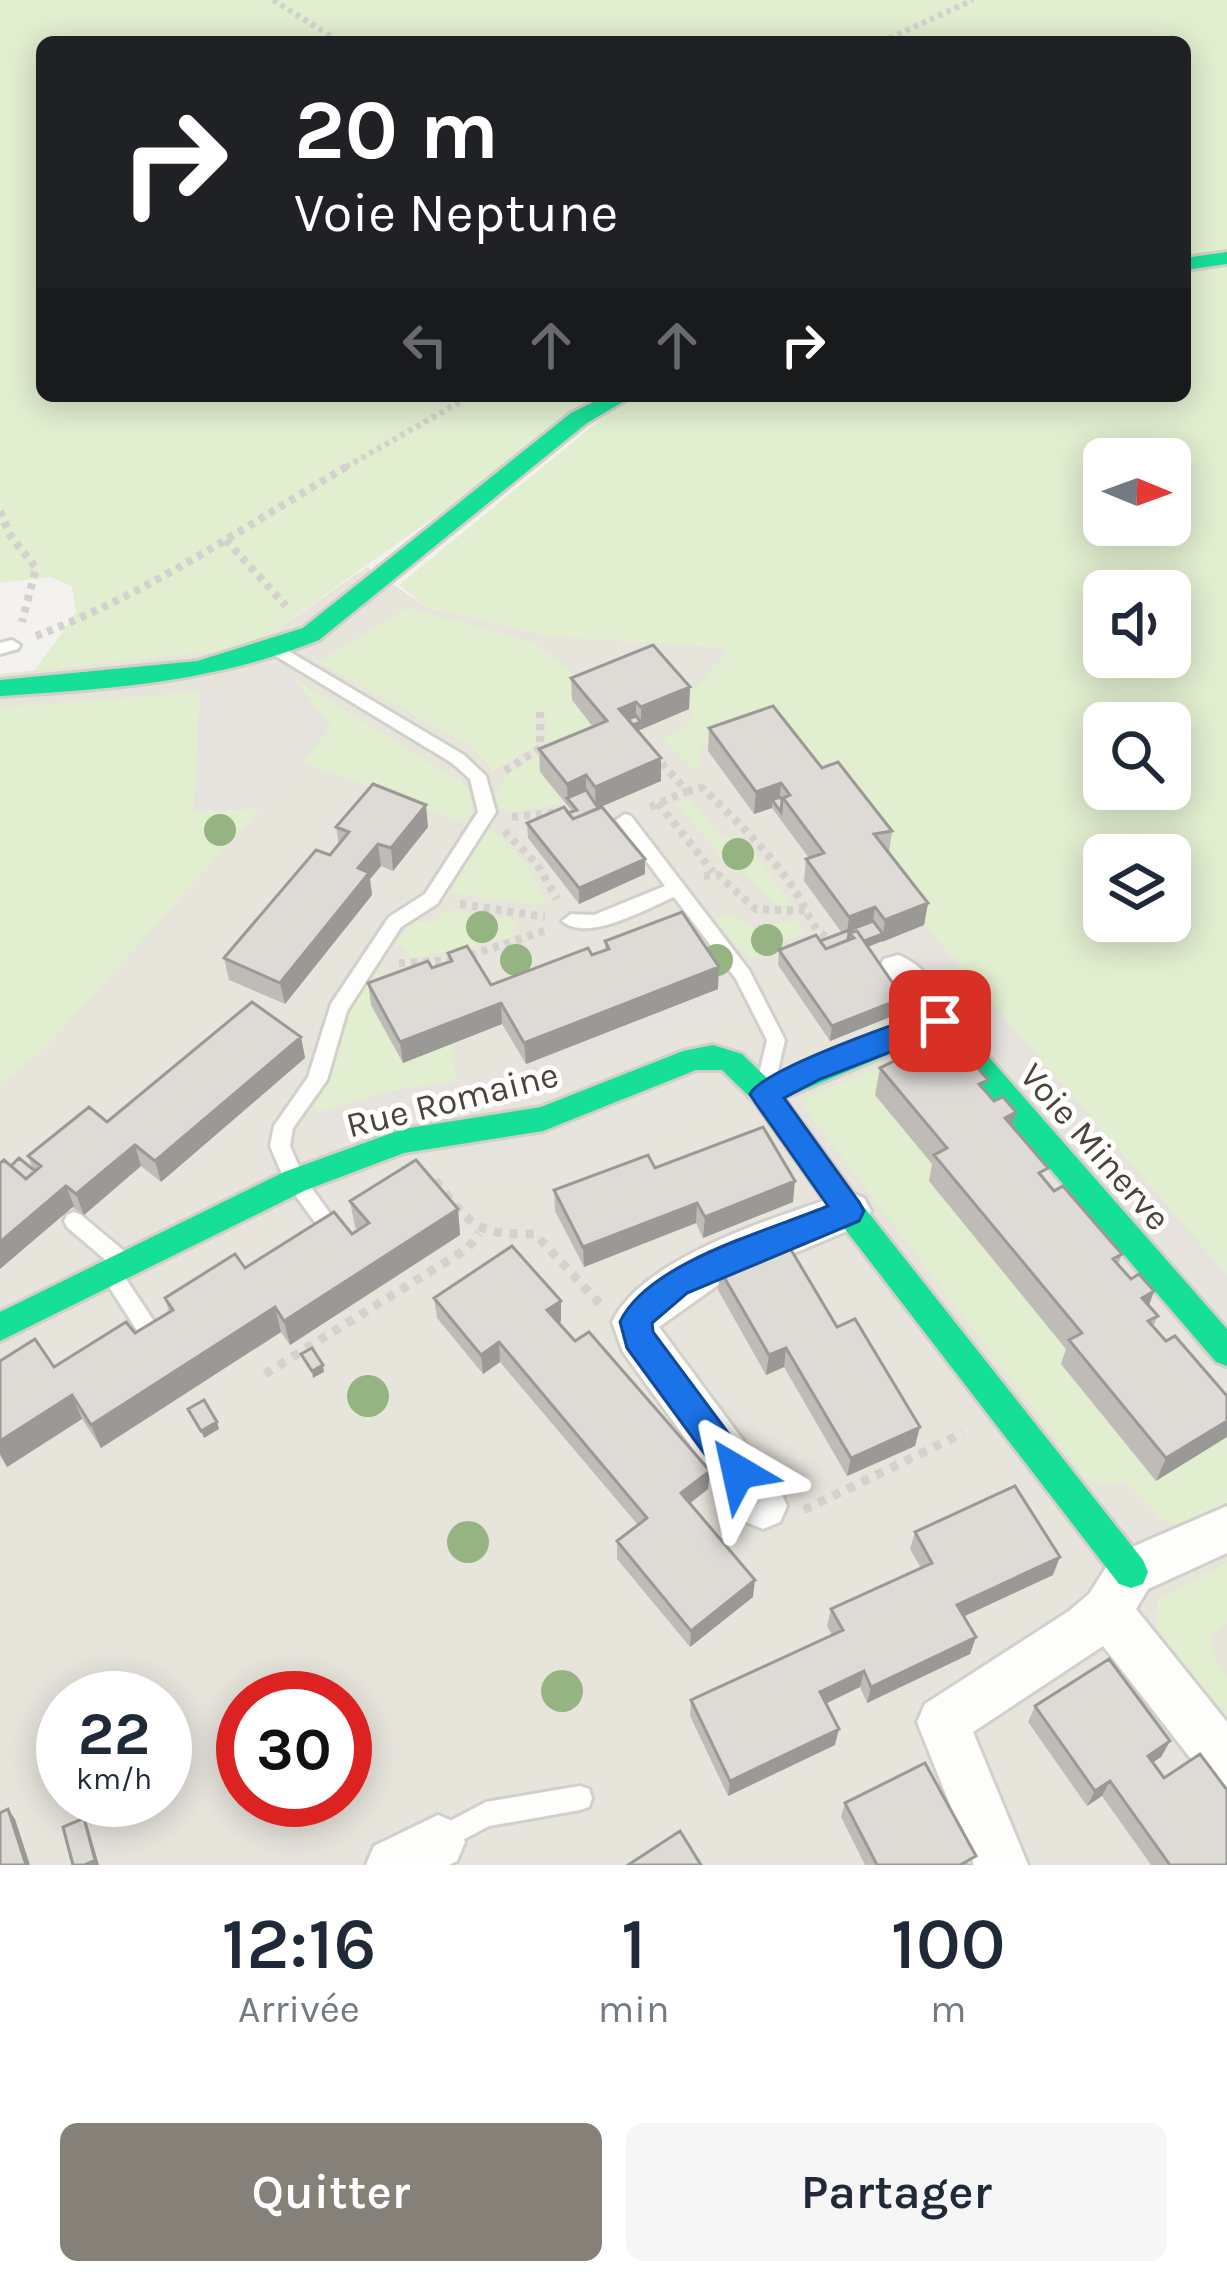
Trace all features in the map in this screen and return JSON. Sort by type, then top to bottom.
[{"type":"street","points":[[1191,263],[1227,258]]},
{"type":"street","points":[[0,688],[199,670],[280,651],[311,634],[579,418],[610,402]]},
{"type":"street","points":[[765,1094],[810,1070],[940,1021],[898,970]]},
{"type":"street","name":"Voie Minerve","points":[[940,1021],[1227,1352]]},
{"type":"street","name":"Rue Romaine","points":[[0,1327],[295,1181],[403,1142],[543,1119],[693,1059],[713,1056],[732,1062],[765,1094],[849,1211],[1008,1412],[1119,1592]]},
{"type":"street","points":[[763,1506],[639,1338],[635,1322],[647,1304],[676,1283],[849,1211]]},
{"type":"street","points":[[1001,1865],[943,1722],[1119,1592],[1227,1529]]},
{"type":"street","points":[[1119,1592],[1227,1765]]},
{"type":"lane","points":[[280,651],[458,759],[478,776],[487,812],[431,899],[395,922],[338,1010],[317,1080],[284,1126],[280,1146],[295,1181],[329,1226]]},
{"type":"lane","points":[[625,820],[742,975],[771,1029],[776,1040],[765,1094]]},
{"type":"lane","points":[[571,921],[595,922],[676,889]]},
{"type":"lane","points":[[74,1221],[118,1269],[154,1339]]},
{"type":"lane","points":[[415,1853],[486,1814],[580,1798]]},
{"type":"path","points":[[273,0],[330,36]]},
{"type":"path","points":[[894,36],[973,0]]},
{"type":"path","points":[[6,647],[103,610],[460,402]]},
{"type":"path","points":[[0,512],[10,535],[36,568],[30,602],[6,647]]},
{"type":"path","points":[[226,540],[311,634]]},
{"type":"path","points":[[481,792],[540,748],[541,711]]},
{"type":"path","points":[[647,747],[687,791]]},
{"type":"path","points":[[625,820],[658,802],[702,788],[749,833],[808,911],[817,934],[838,942]]},
{"type":"path","points":[[658,802],[743,904],[766,913],[808,911]]},
{"type":"path","points":[[487,812],[535,816],[572,811]]},
{"type":"path","points":[[487,812],[537,864],[571,921]]},
{"type":"path","points":[[676,889],[713,872]]},
{"type":"path","points":[[431,899],[571,921]]},
{"type":"path","points":[[376,955],[424,965],[473,958],[571,921]]},
{"type":"path","points":[[403,1142],[479,1233],[492,1238],[536,1234],[589,1296],[608,1311],[635,1322]]},
{"type":"path","points":[[266,1374],[468,1248],[479,1233]]},
{"type":"path","points":[[763,1506],[787,1518],[1008,1412]]},
{"type":"shaded area","points":[[367,567],[427,607],[549,636],[721,647],[1194,1060],[1227,1039],[1227,1865],[0,1865],[0,674],[251,647]]},
{"type":"shaded area","points":[[294,678],[331,727],[261,808],[194,812],[200,692]]},
{"type":"shaded area","points":[[924,925],[1227,1275],[1227,1319],[897,936]]},
{"type":"shaded area","points":[[718,989],[735,1017],[532,1098],[477,1105],[472,1078],[525,1075],[526,1064]]},
{"type":"shaded area","points":[[456,1081],[463,1109],[392,1121],[327,1143],[317,1113],[392,1091]]},
{"type":"shaded area","points":[[702,1085],[712,1107],[571,1166],[459,1181],[454,1146],[563,1139]]},
{"type":"green space","points":[[0,0],[1227,0],[1227,1275],[924,925],[763,721],[702,746],[697,772],[663,739],[693,721],[687,697],[727,653],[721,647],[549,636],[427,607],[399,585],[622,402],[1191,402],[1191,36],[36,36],[36,402],[598,402],[251,647],[34,671],[76,613],[72,587],[51,577],[0,583]]},
{"type":"green space","points":[[407,608],[533,642],[590,686],[607,743],[541,772],[566,803],[512,812],[493,805],[505,777],[548,749],[545,710],[536,714],[537,745],[493,771],[473,748],[318,662]]},
{"type":"green space","points":[[294,678],[464,784],[477,804],[465,823],[303,762],[331,727]]},
{"type":"green space","points":[[200,692],[194,812],[261,808],[44,1049],[0,1084],[0,707]]},
{"type":"green space","points":[[689,799],[721,837],[744,839],[791,904],[778,908],[746,874],[730,867],[677,804]]},
{"type":"green space","points":[[485,826],[523,861],[548,906],[450,893]]},
{"type":"green space","points":[[446,910],[509,918],[517,922],[513,937],[414,959],[396,941],[414,921],[433,922]]},
{"type":"green space","points":[[730,914],[751,928],[797,920],[805,931],[750,959],[714,920]]},
{"type":"green space","points":[[377,972],[413,980],[372,1005],[403,1063],[451,1044],[456,1081],[392,1091],[317,1113],[315,1104],[330,1077],[351,1007]]},
{"type":"green space","points":[[930,1046],[941,1175],[929,1182],[1073,1357],[1061,1365],[1155,1481],[1227,1437],[1227,1509],[1188,1529],[1162,1520],[1125,1482],[1098,1486],[1083,1475],[799,1100]]},
{"type":"green space","points":[[1227,1562],[1227,1623],[1210,1637],[1216,1660],[1227,1676],[1227,1734],[1176,1672],[1157,1619],[1159,1599]]},
{"type":"building","points":[[653,645],[690,687],[641,707],[636,702],[619,709],[661,758],[595,787],[586,775],[567,784],[539,749],[607,721],[571,678]]},
{"type":"building","points":[[773,706],[822,768],[838,762],[892,831],[874,834],[928,903],[885,920],[875,907],[849,917],[806,859],[824,853],[783,798],[790,795],[781,783],[756,792],[709,728]]},
{"type":"building","points":[[373,784],[426,805],[391,848],[378,844],[358,868],[369,873],[280,983],[224,958],[316,850],[330,855],[349,832],[336,827]]},
{"type":"building","points":[[586,790],[598,808],[573,819],[568,813],[577,810],[567,798]]},
{"type":"building","points":[[564,807],[573,819],[602,807],[645,859],[579,888],[527,823]]},
{"type":"building","points":[[682,912],[719,967],[524,1043],[501,1003],[400,1042],[368,983],[428,961],[432,968],[452,961],[448,953],[467,946],[491,985],[588,948],[592,955],[609,949],[605,941]]},
{"type":"building","points":[[873,921],[883,934],[864,941],[857,931],[849,933],[848,940],[826,949],[820,941]]},
{"type":"building","points":[[857,931],[903,998],[832,1026],[779,950],[816,935],[826,949],[854,938],[849,933]]},
{"type":"building","points":[[252,1002],[301,1037],[155,1161],[135,1145],[76,1194],[66,1186],[0,1242],[0,1163],[4,1160],[26,1179],[41,1166],[28,1156],[89,1107],[107,1122]]},
{"type":"building","points":[[949,1034],[988,1080],[979,1084],[994,1101],[1003,1097],[1016,1112],[1005,1118],[1048,1168],[1039,1173],[1054,1191],[1063,1186],[1122,1254],[1113,1259],[1131,1279],[1139,1274],[1154,1291],[1142,1298],[1158,1316],[1148,1321],[1166,1341],[1175,1336],[1227,1396],[1227,1421],[1166,1458],[1069,1340],[1082,1333],[934,1155],[947,1148],[880,1068]]},
{"type":"building","points":[[763,1127],[795,1181],[705,1217],[697,1203],[583,1247],[554,1190],[648,1155],[655,1168]]},
{"type":"building","points":[[19,1158],[35,1171],[26,1179],[11,1166]]},
{"type":"building","points":[[416,1160],[458,1209],[284,1321],[275,1307],[91,1425],[72,1395],[0,1441],[0,1361],[35,1339],[54,1367],[126,1322],[135,1333],[173,1310],[165,1298],[235,1254],[245,1268],[334,1212],[352,1234],[369,1223],[350,1201]]},
{"type":"building","points":[[787,1243],[837,1327],[855,1319],[920,1427],[851,1458],[786,1348],[769,1355],[720,1270]]},
{"type":"building","points":[[512,1246],[561,1301],[547,1310],[575,1341],[589,1332],[710,1471],[681,1493],[755,1580],[691,1631],[617,1541],[647,1518],[499,1342],[481,1355],[434,1298]]},
{"type":"building","points":[[312,1348],[323,1365],[312,1371],[301,1354]]},
{"type":"building","points":[[204,1400],[217,1422],[201,1431],[188,1409]]},
{"type":"building","points":[[1015,1486],[1060,1557],[957,1605],[976,1637],[871,1687],[864,1671],[820,1692],[839,1729],[730,1781],[691,1700],[843,1630],[831,1609],[932,1563],[915,1532]]},
{"type":"building","points":[[1109,1659],[1170,1741],[1148,1756],[1164,1778],[1200,1754],[1227,1790],[1227,1865],[1170,1865],[1110,1781],[1095,1791],[1035,1706]]},
{"type":"building","points":[[925,1763],[976,1856],[960,1865],[877,1865],[845,1803]]},
{"type":"building","points":[[8,1809],[26,1865],[0,1865],[0,1813]]},
{"type":"building","points":[[63,1827],[86,1827],[95,1860],[73,1865]]},
{"type":"building","points":[[680,1831],[701,1865],[628,1865]]},
{"type":"traffic: fast","points":[[1191,263],[1227,258]]},
{"type":"traffic: fast","points":[[0,688],[197,669],[236,661],[311,634],[579,418],[610,402]]},
{"type":"traffic: fast","points":[[765,1094],[810,1071],[940,1021],[1227,1352]]},
{"type":"traffic: fast","points":[[0,1327],[295,1181],[403,1141],[543,1119],[693,1059],[713,1056],[732,1062],[765,1094],[849,1211],[1131,1572]]},
{"type":"route","points":[[738,1472],[639,1338],[635,1322],[647,1304],[676,1283],[849,1211],[765,1094],[810,1070],[940,1021]]}]
